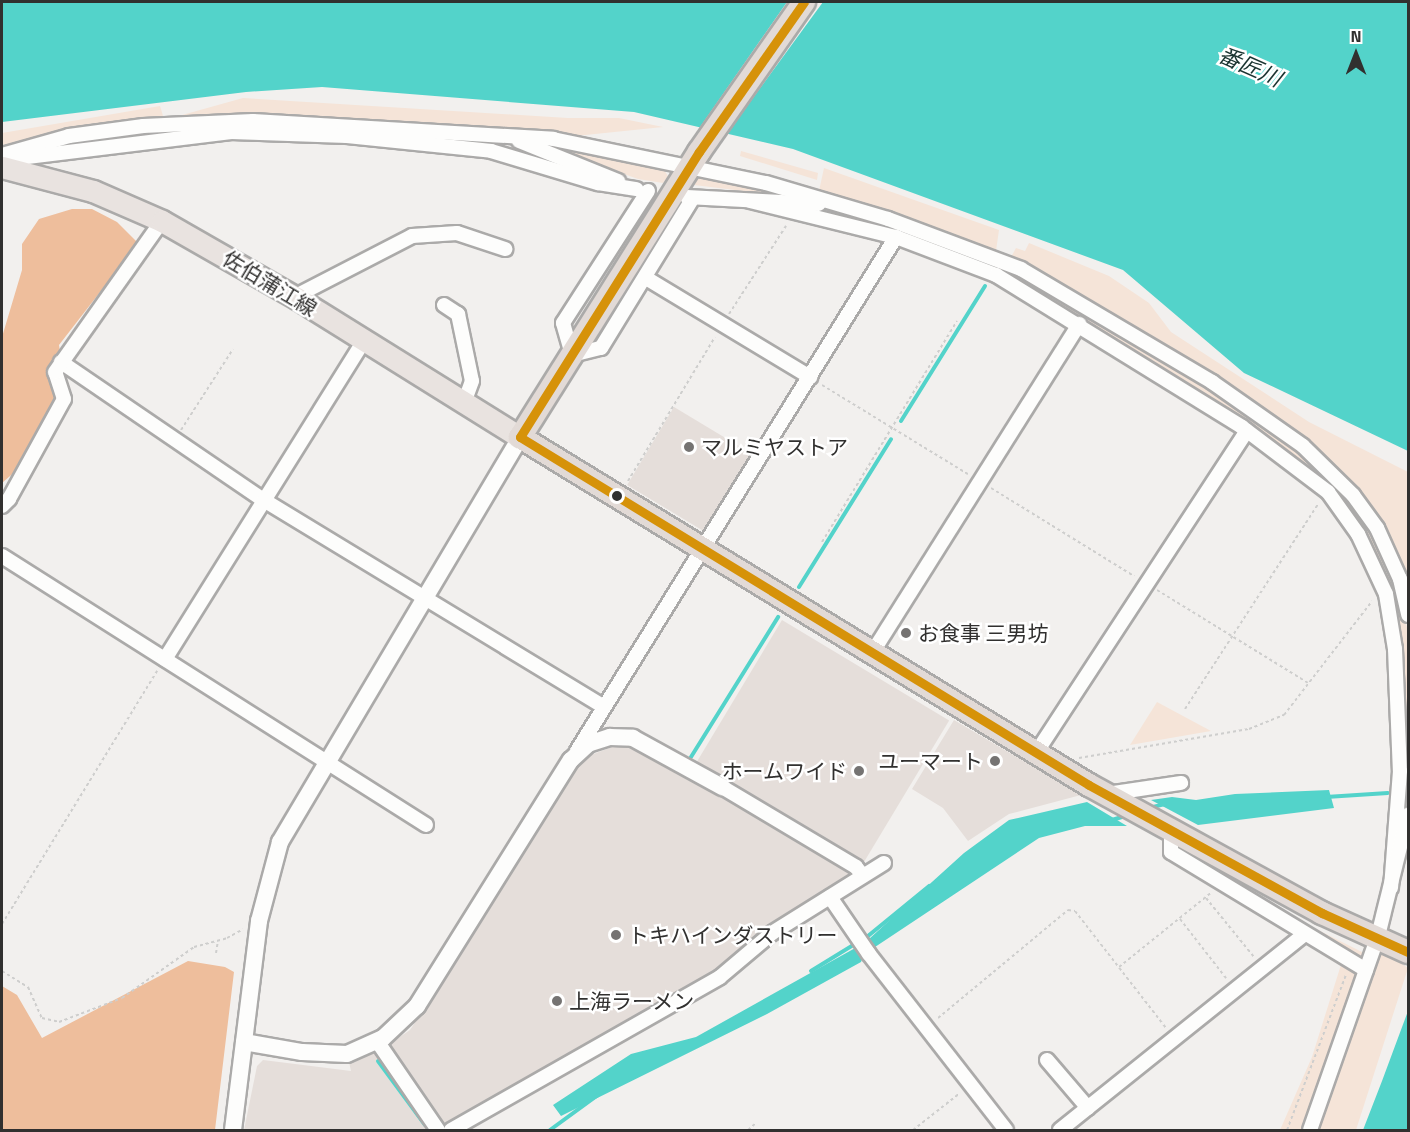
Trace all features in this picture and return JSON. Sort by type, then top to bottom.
[{"type":"highway","points":[[804,2],[694,161],[520,437],[1114,799],[1322,913],[1392,943]]},
{"type":"main road","name":"佐伯蒲江線","points":[[2,167],[93,191],[162,221],[294,297],[520,437]]},
{"type":"street","points":[[2,155],[69,136],[143,126],[253,122],[506,136],[553,139],[694,161],[841,205],[1021,269],[1212,382],[1303,446],[1353,495],[1377,528],[1400,579],[1408,615]]},
{"type":"street","points":[[2,160],[231,132],[335,136],[491,151],[598,183],[648,191]]},
{"type":"street","points":[[506,136],[648,191]]},
{"type":"street","points":[[648,191],[563,323],[572,355],[601,348],[646,278],[690,198],[841,205]]},
{"type":"street","points":[[750,201],[896,237],[996,274],[1247,431],[1328,492],[1359,534],[1383,588],[1395,649],[1400,771],[1391,888],[1392,943],[1366,970],[1310,1131]]},
{"type":"street","points":[[2,506],[9,499],[64,399],[55,372],[162,221]]},
{"type":"street","points":[[294,297],[412,236],[458,233],[505,249]]},
{"type":"street","points":[[244,1042],[302,1052],[347,1054],[377,1041],[417,1006],[896,237]]},
{"type":"street","points":[[646,278],[810,377]]},
{"type":"street","points":[[444,305],[458,314],[472,381],[464,403]]},
{"type":"street","points":[[872,653],[1079,324]]},
{"type":"street","points":[[165,659],[262,499],[364,340]]},
{"type":"street","points":[[61,362],[262,499],[604,707]]},
{"type":"street","points":[[1044,758],[1148,585],[1247,431]]},
{"type":"street","points":[[233,1131],[259,921],[280,842],[324,762],[520,437]]},
{"type":"street","points":[[2,556],[426,825]]},
{"type":"street","points":[[571,760],[598,739],[633,738],[722,787],[856,867],[863,876]]},
{"type":"street","points":[[1114,799],[1182,783]]},
{"type":"street","points":[[1391,888],[1408,815]]},
{"type":"street","points":[[1161,826],[1171,852],[1303,934],[1366,970]]},
{"type":"street","points":[[451,1131],[720,977],[772,933],[884,863]]},
{"type":"street","points":[[830,897],[869,954],[1006,1131]]},
{"type":"street","points":[[1060,1131],[1303,934]]},
{"type":"street","points":[[377,1041],[438,1131]]},
{"type":"street","points":[[1047,1060],[1088,1108]]},
{"type":"path","points":[[625,485],[786,226]]},
{"type":"path","points":[[822,542],[957,321]]},
{"type":"path","points":[[175,440],[233,349]]},
{"type":"path","points":[[810,377],[1308,683]]},
{"type":"path","points":[[1185,709],[1321,500]]},
{"type":"path","points":[[1044,758],[1249,729],[1284,715],[1383,588]]},
{"type":"path","points":[[2,924],[165,659]]},
{"type":"path","points":[[1119,967],[1206,898],[1219,882]]},
{"type":"path","points":[[1206,898],[1262,967]]},
{"type":"path","points":[[926,1028],[1068,910],[1075,911],[1175,1038]]},
{"type":"path","points":[[1180,919],[1235,989]]},
{"type":"path","points":[[2,970],[28,987],[42,1018],[59,1022],[122,998],[194,947],[218,941],[259,921]]},
{"type":"path","points":[[216,953],[218,941]]},
{"type":"path","points":[[1287,1131],[1347,978],[1343,957]]},
{"type":"path","points":[[913,1131],[970,1085]]},
{"type":"path","points":[[748,1131],[755,1124]]},
{"type":"shaded area","points":[[243,98],[568,118],[619,118],[663,127],[566,137],[175,117]]},
{"type":"shaded area","points":[[160,106],[164,119],[153,122],[2,145],[2,133]]},
{"type":"shaded area","points":[[540,144],[662,167],[668,176],[663,183],[638,179]]},
{"type":"shaded area","points":[[741,151],[818,173],[817,180],[740,156]]},
{"type":"shaded area","points":[[824,168],[999,230],[996,251],[883,209],[819,191]]},
{"type":"shaded area","points":[[699,176],[802,198],[694,185]]},
{"type":"shaded area","points":[[72,209],[92,209],[117,222],[138,243],[59,345],[65,384],[25,463],[2,483],[2,337],[22,270],[22,244],[39,219]]},
{"type":"shaded area","points":[[1029,243],[1109,276],[1149,303],[1171,332],[1309,422],[1408,472],[1408,591],[1358,492],[1224,385],[1081,295],[1010,259],[1016,248],[1025,251]]},
{"type":"shaded area","points":[[1021,272],[1120,329],[1303,450],[1374,529],[1396,580],[1408,632],[1408,782],[1397,845],[1389,597],[1333,492],[1018,283]]},
{"type":"shaded area","points":[[674,407],[755,455],[708,533],[627,485]]},
{"type":"shaded area","points":[[782,620],[949,720],[864,862],[697,761]]},
{"type":"shaded area","points":[[1157,702],[1211,731],[1130,745]]},
{"type":"shaded area","points":[[954,720],[1081,795],[1009,814],[968,841],[943,808],[912,789]]},
{"type":"shaded area","name":"トキハインダストリー","points":[[637,746],[724,790],[849,869],[848,881],[727,967],[449,1129],[442,1128],[388,1053],[388,1045],[410,1030],[424,1009],[575,761],[612,747]]},
{"type":"shaded area","points":[[1254,898],[1366,954],[1379,948],[1408,968],[1356,1130],[1280,1130],[1312,1057],[1345,952]]},
{"type":"shaded area","points":[[188,961],[225,967],[234,972],[215,1130],[2,1130],[2,986],[17,995],[42,1038]]},
{"type":"shaded area","points":[[375,1052],[429,1124],[427,1130],[244,1130],[257,1066],[263,1060],[351,1071],[349,1062]]},
{"type":"water","name":"番匠川","points":[[2,2],[1408,2],[1408,451],[1244,373],[1123,270],[793,149],[634,112],[322,87],[246,92],[2,122]]},
{"type":"water","points":[[1329,790],[1334,808],[1198,825],[1151,800],[1172,797],[1196,800],[1235,794]]},
{"type":"water","points":[[1087,802],[1127,826],[1085,826],[1039,838],[875,947],[869,939],[964,853],[1009,820]]},
{"type":"water","points":[[857,947],[864,955],[861,962],[767,1014],[561,1116],[553,1105],[631,1054],[696,1037]]},
{"type":"water","points":[[1408,1011],[1408,1130],[1363,1130],[1382,1081]]},
{"type":"pier","points":[[787,2],[823,2],[725,136],[698,130]]},
{"type":"waterway","points":[[901,421],[985,286]]},
{"type":"waterway","points":[[799,587],[891,439]]},
{"type":"waterway","points":[[691,757],[778,617]]},
{"type":"waterway","points":[[1326,797],[1388,793]]},
{"type":"waterway","points":[[1149,808],[1165,804]]},
{"type":"waterway","points":[[1112,820],[1128,815]]},
{"type":"waterway","points":[[811,971],[868,936],[929,886]]},
{"type":"waterway","points":[[378,1061],[425,1125]]},
{"type":"waterway","points":[[550,1130],[598,1095]]},
{"type":"transit line","points":[[520,437],[699,152],[804,2]]},
{"type":"transit line","points":[[520,437],[1089,785],[1322,913],[1408,952]]},
{"type":"place","name":"マルミヤストア","points":[[689,447]]},
{"type":"place","name":"お食事 三男坊","points":[[906,633]]},
{"type":"place","name":"ユーマート","points":[[995,761]]},
{"type":"place","name":"ホームワイド","points":[[859,771]]},
{"type":"place","name":"トキハインダストリー","points":[[616,935]]},
{"type":"place","name":"上海ラーメン","points":[[557,1001]]}]
